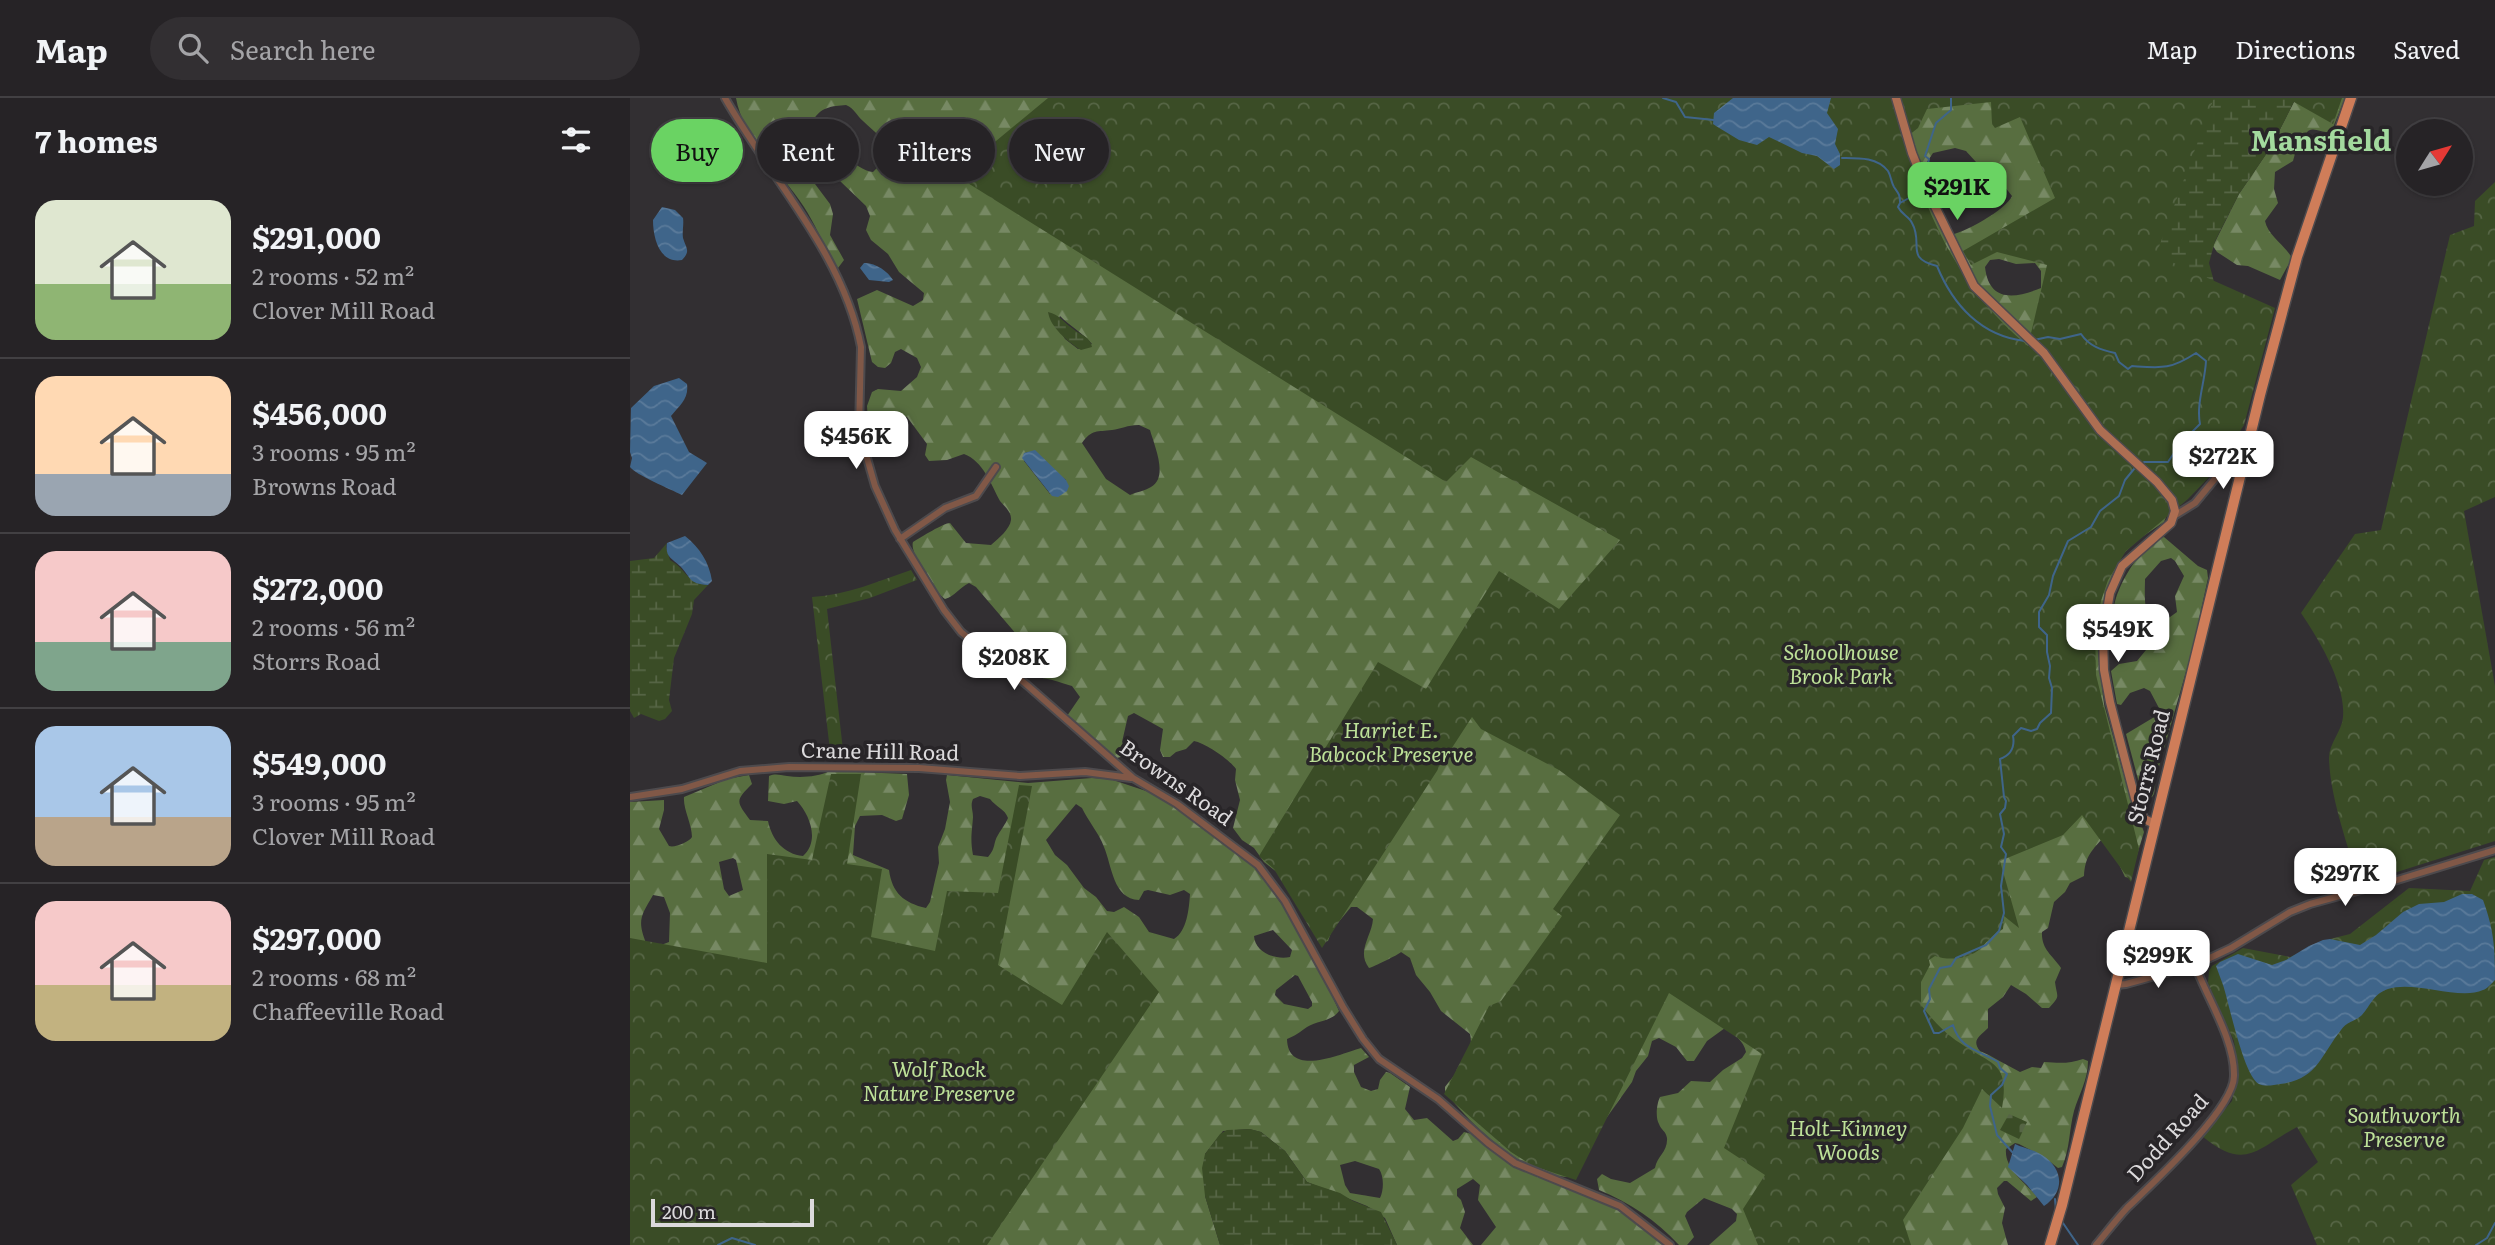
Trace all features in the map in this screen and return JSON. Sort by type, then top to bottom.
[{"type":"main road","name":"Storrs Road","points":[[2050,1245],[2249,438],[2297,257],[2350,98]]},
{"type":"street","name":"Browns Road","points":[[725,98],[742,128],[820,244],[852,315],[861,347],[858,419],[861,440],[880,500],[900,540],[961,632],[1027,685],[1133,778],[1186,810],[1258,865],[1285,901],[1363,1039],[1380,1059],[1438,1099],[1488,1143],[1516,1163],[1619,1206],[1670,1245]]},
{"type":"street","points":[[1896,98],[1912,153],[1926,188],[1974,286],[2044,353],[2100,430],[2170,496],[2174,505],[2174,516]]},
{"type":"street","points":[[2155,824],[2144,819],[2135,798],[2110,702],[2104,670],[2103,634],[2110,593],[2122,566],[2167,527],[2174,516],[2194,503],[2249,438]]},
{"type":"street","points":[[900,540],[945,508],[976,496],[996,467]]},
{"type":"street","name":"Crane Hill Road","points":[[630,797],[682,789],[740,771],[789,767],[919,768],[1020,776],[1085,772],[1133,778]]},
{"type":"street","points":[[2116,985],[2195,965],[2231,948],[2290,912],[2310,904],[2495,850]]},
{"type":"street","name":"Dodd Road","points":[[2096,1245],[2125,1210],[2193,1141],[2224,1101],[2233,1084],[2235,1077],[2231,1051],[2195,965]]},
{"type":"green space","points":[[736,98],[2152,98],[2168,512],[2164,522],[2123,554],[2112,575],[2103,611],[2098,654],[2104,704],[2126,783],[2144,832],[2130,878],[2125,877],[2109,843],[2103,838],[2089,856],[2084,876],[2070,883],[2054,902],[2048,928],[2042,932],[2042,938],[2045,947],[2061,968],[2055,982],[2055,1001],[2049,1008],[2042,1008],[2011,985],[2003,997],[1988,1009],[1988,1028],[1976,1041],[1980,1051],[2020,1072],[2032,1067],[2041,1068],[2044,1062],[2059,1063],[2083,1059],[2088,1061],[2087,1074],[2074,1111],[2062,1167],[2058,1168],[2019,1144],[2015,1143],[2006,1149],[2008,1163],[2037,1197],[2031,1201],[2007,1181],[1997,1188],[2005,1208],[2002,1223],[2008,1245],[1709,1245],[1736,1221],[1737,1214],[1732,1209],[1704,1198],[1685,1216],[1694,1237],[1687,1245],[1679,1245],[1642,1213],[1599,1190],[1597,1179],[1602,1174],[1630,1183],[1655,1168],[1667,1143],[1657,1118],[1660,1097],[1678,1093],[1691,1081],[1710,1082],[1742,1058],[1746,1052],[1743,1044],[1725,1028],[1707,1041],[1694,1061],[1687,1061],[1676,1047],[1659,1038],[1652,1041],[1648,1056],[1600,1127],[1572,1177],[1537,1169],[1519,1160],[1484,1134],[1445,1091],[1445,1087],[1467,1056],[1470,1034],[1441,1011],[1416,975],[1410,958],[1401,952],[1369,968],[1365,962],[1364,950],[1373,919],[1357,907],[1351,907],[1332,930],[1328,941],[1321,943],[1282,876],[1264,862],[1233,828],[1240,800],[1235,780],[1236,769],[1233,765],[1210,748],[1194,741],[1186,749],[1170,757],[1163,757],[1160,750],[1163,729],[1134,713],[1128,716],[1122,742],[1125,748],[1124,756],[1117,758],[1067,716],[1080,697],[1072,686],[1043,678],[1027,677],[976,640],[975,635],[985,632],[1010,646],[1019,641],[1017,635],[976,587],[969,583],[945,599],[929,581],[915,555],[913,542],[950,523],[966,543],[991,545],[1006,530],[1011,517],[986,474],[971,457],[964,454],[947,460],[929,461],[925,455],[927,444],[907,417],[879,422],[868,420],[867,406],[872,392],[878,389],[901,391],[917,377],[921,367],[917,358],[901,349],[895,352],[891,363],[885,368],[872,362],[857,299],[877,290],[913,306],[923,300],[924,293],[899,272],[888,254],[871,240],[866,230],[870,216],[866,206],[841,182],[859,182],[859,166],[873,172],[873,182],[995,182],[995,119],[873,119],[873,130],[846,105],[823,110],[814,119],[757,119],[757,144],[743,119]],"holes":[[[1955,148],[1966,151],[1998,178],[2012,196],[2001,208],[1982,221],[1961,232],[1946,235],[1917,177],[1933,153]],[[1999,259],[2016,264],[2035,263],[2041,271],[2041,288],[2012,295],[1997,292],[1987,278],[1985,267],[1990,260]],[[1060,316],[1085,337],[1092,344],[1078,349],[1065,339],[1056,324]],[[1139,425],[1150,430],[1160,469],[1156,482],[1149,488],[1130,495],[1106,479],[1082,443],[1095,432]],[[1031,452],[1066,480],[1050,494],[1024,461],[1024,453]]]},
{"type":"green space","name":"Schoolhouse Brook Park","points":[[1048,98],[2214,98],[2156,255],[2275,308],[2244,425],[2213,473],[2188,499],[2126,551],[2108,580],[2101,601],[2095,630],[2096,675],[2139,849],[2131,882],[2082,815],[2063,835],[2000,861],[2019,928],[2004,916],[2003,929],[1971,955],[1959,958],[1935,956],[1929,960],[1930,965],[1921,982],[1921,1005],[1949,1035],[1996,1066],[2003,1081],[2004,1093],[2002,1108],[1982,1089],[1963,1128],[1903,1220],[1911,1245],[1758,1245],[1743,1209],[1765,1175],[1724,1148],[1762,1054],[1669,993],[1576,1180],[1533,1166],[1511,1152],[1444,1094],[1489,1006],[1501,1001],[1562,916],[1553,909],[1620,815],[1559,770],[1481,729],[1472,717],[1322,948],[1274,869],[1259,856],[1378,662],[1426,689],[1499,571],[1559,609],[1620,540],[1471,457],[1446,482],[966,182],[995,182],[995,142],[1009,130],[1009,182],[1109,182],[1109,119],[1023,119]],"holes":[[[1991,102],[1992,124],[1995,128],[2020,117],[2055,198],[1963,251],[1971,265],[1997,252],[2047,265],[2028,346],[1984,302],[1950,253],[1924,198],[1904,139],[1918,128],[1927,109]]]},
{"type":"green space","points":[[2152,98],[2296,98],[2271,147],[2239,194],[2215,241],[2209,263],[2218,297],[2083,332]]},
{"type":"green space","points":[[2287,98],[2342,98],[2333,124]]},
{"type":"green space","points":[[2296,98],[2345,98],[2332,130],[2308,131],[2297,146],[2293,161],[2275,172],[2274,189],[2278,203],[2265,221],[2292,258],[2280,280],[2248,266],[2237,265],[2217,252],[2213,246],[2239,194],[2271,147]]},
{"type":"green space","points":[[785,182],[815,182],[830,204],[833,214],[830,235],[844,260],[838,268],[813,222]]},
{"type":"green space","points":[[2495,182],[2495,497],[2464,511],[2495,686],[2495,841],[2359,884],[2340,821],[2330,773],[2329,758],[2343,717],[2343,704],[2336,676],[2323,648],[2301,613],[2355,534],[2381,530],[2450,235],[2474,226],[2475,201]]},
{"type":"green space","points":[[1048,312],[1087,338],[1092,347],[1081,350],[1071,343],[1056,329]]},
{"type":"green space","points":[[2164,537],[2198,566],[2207,570],[2208,578],[2193,647],[2156,777],[2154,794],[2150,800],[2142,794],[2126,734],[2156,716],[2160,710],[2150,691],[2144,688],[2130,693],[2121,705],[2117,704],[2111,671],[2119,664],[2137,661],[2146,650],[2148,643],[2137,629],[2119,628],[2114,619],[2114,608],[2129,571],[2146,548]],"holes":[[[2171,558],[2184,576],[2175,596],[2177,612],[2163,622],[2152,622],[2146,608],[2145,579],[2161,561]]]},
{"type":"green space","points":[[667,543],[670,560],[695,582],[708,585],[694,600],[692,614],[674,658],[669,700],[672,711],[659,721],[641,714],[634,718],[630,711],[630,561],[654,558]]},
{"type":"green space","points":[[911,570],[917,580],[870,598],[827,609],[844,759],[831,759],[812,597],[850,590]]},
{"type":"green space","points":[[830,771],[907,774],[909,795],[902,819],[896,821],[882,815],[860,816],[855,826],[853,855],[889,870],[893,885],[900,896],[926,908],[930,902],[939,863],[938,847],[945,829],[950,802],[947,775],[1028,783],[1110,779],[1149,792],[1176,807],[1251,862],[1293,920],[1315,958],[1339,1011],[1287,1039],[1290,1051],[1296,1058],[1305,1061],[1329,1058],[1361,1048],[1369,1057],[1354,1065],[1354,1072],[1361,1087],[1371,1091],[1378,1089],[1386,1072],[1390,1073],[1410,1087],[1405,1109],[1414,1120],[1427,1118],[1453,1141],[1464,1132],[1472,1134],[1510,1165],[1623,1211],[1663,1245],[1481,1245],[1496,1227],[1478,1200],[1480,1185],[1473,1179],[1457,1189],[1457,1196],[1465,1212],[1460,1228],[1473,1245],[1397,1245],[1385,1218],[1367,1206],[1307,1182],[1285,1151],[1261,1132],[1249,1129],[1223,1131],[1205,1154],[1205,1196],[1220,1245],[630,1245],[630,802],[664,800],[659,829],[669,846],[675,846],[692,837],[684,797],[727,779],[749,775],[752,784],[740,798],[742,809],[750,820],[768,821],[772,834],[780,845],[796,855],[803,856],[812,836],[806,813],[797,801],[784,804],[768,801],[769,776],[776,774],[803,777]],"holes":[[[980,796],[990,799],[1008,818],[988,857],[973,855],[973,799]],[[1076,804],[1082,808],[1099,837],[1115,880],[1124,894],[1139,900],[1144,891],[1148,890],[1170,895],[1184,890],[1190,894],[1182,931],[1174,939],[1149,932],[1139,917],[1124,907],[1114,912],[1107,911],[1055,855],[1046,840]],[[733,858],[736,860],[743,890],[729,896],[724,889],[719,862]],[[653,895],[664,897],[670,913],[669,942],[656,947],[646,943],[641,923]],[[1273,930],[1292,950],[1290,957],[1267,954],[1255,942],[1254,936]],[[1295,975],[1298,976],[1312,1006],[1308,1009],[1284,1004],[1275,995],[1276,990]],[[1355,1161],[1379,1169],[1382,1175],[1380,1198],[1350,1193],[1340,1165]]]},
{"type":"green space","name":"Wolf Rock Nature Preserve","points":[[831,774],[861,774],[847,864],[882,869],[871,937],[935,951],[947,891],[998,893],[1019,785],[1032,786],[998,965],[1062,1005],[1107,932],[1159,992],[987,1245],[630,1245],[630,938],[767,963],[767,854],[812,860]]},
{"type":"green space","name":"Southworth Preserve","points":[[2495,857],[2495,1245],[2317,1245],[2291,1185],[2318,1162],[2297,1127],[2261,1149],[2241,1155],[2217,1147],[2202,1136],[2232,1101],[2238,1069],[2234,1041],[2208,983],[2209,971],[2212,966],[2243,948],[2290,957],[2330,939],[2350,934],[2409,888],[2470,891],[2484,860]]},
{"type":"green space","points":[[2009,1114],[2027,1122],[2019,1139],[2000,1130]]},
{"type":"green space","points":[[1250,1129],[1261,1132],[1285,1151],[1307,1182],[1340,1193],[1381,1212],[1397,1245],[1220,1245],[1205,1196],[1202,1168],[1205,1154],[1220,1134],[1227,1130]]},
{"type":"water","points":[[1733,98],[1831,98],[1827,113],[1838,129],[1835,144],[1840,154],[1840,165],[1834,169],[1817,156],[1802,153],[1769,137],[1757,145],[1739,140],[1713,124],[1714,113]]},
{"type":"water","points":[[662,207],[675,210],[683,218],[683,238],[687,252],[682,260],[668,258],[656,242],[653,220]]},
{"type":"water","points":[[864,263],[880,268],[893,280],[869,280],[860,268]]},
{"type":"water","points":[[679,378],[687,384],[687,394],[671,416],[689,452],[707,463],[682,495],[630,467],[631,408],[654,386]]},
{"type":"water","points":[[1035,450],[1069,486],[1067,491],[1058,497],[1052,496],[1022,458],[1024,453]]},
{"type":"water","points":[[685,536],[695,545],[706,562],[712,581],[708,585],[693,581],[668,554],[667,543]]},
{"type":"water","points":[[2462,894],[2472,894],[2483,900],[2490,921],[2495,980],[2488,987],[2473,993],[2411,987],[2388,989],[2376,997],[2362,1015],[2343,1027],[2310,1072],[2292,1082],[2267,1086],[2259,1084],[2253,1078],[2216,966],[2220,962],[2238,954],[2272,965],[2309,946],[2330,939],[2360,945],[2403,912],[2419,904],[2444,902]]},
{"type":"water","points":[[2015,1144],[2042,1155],[2055,1167],[2058,1187],[2056,1194],[2044,1206],[2008,1167]]},
{"type":"waterway","points":[[1663,98],[1676,102],[1685,117],[1714,120]]},
{"type":"waterway","points":[[1925,177],[1929,159],[1925,156],[1936,123],[1951,110],[1951,98]]},
{"type":"waterway","points":[[1842,158],[1867,159],[1884,166],[1900,202]]},
{"type":"waterway","points":[[1919,183],[1909,198],[1898,207],[1911,221],[1921,259],[1937,266],[1951,293],[1970,316],[1995,333],[2025,341]]},
{"type":"waterway","points":[[2034,340],[2048,337],[2060,339],[2081,334],[2096,347],[2115,353],[2119,362],[2128,369],[2132,366],[2172,365],[2196,353],[2206,361],[2199,409],[2200,424],[2180,444],[2168,462],[2144,462]]},
{"type":"waterway","points":[[2014,1154],[1997,1135],[1990,1106],[1991,1095],[2002,1085],[2007,1074],[1998,1062],[1965,1044],[1953,1025],[1934,1033],[1924,1011],[1930,999],[1929,989],[1940,968],[1951,966],[1956,958],[1986,945],[1999,931],[2004,913],[2001,886],[2006,854],[2001,847],[2004,834],[2000,814],[2006,801],[2000,759],[2011,750],[2013,736],[2021,728],[2031,731],[2037,729],[2051,713],[2052,688],[2047,635],[2039,627],[2039,612],[2049,595],[2053,576],[2068,541],[2091,527],[2100,511],[2119,496],[2125,480],[2134,469]]},
{"type":"waterway","points":[[2055,1199],[2056,1211]]},
{"type":"waterway","points":[[2063,1223],[2078,1245]]},
{"type":"waterway","points":[[2476,1245],[2487,1238],[2495,1223]]},
{"type":"waterway","points":[[718,1245],[732,1238],[755,1245]]},
{"type":"district","name":"Mansfield","points":[[2321,141]]},
{"type":"park label","name":"Harriet E. Babcock Preserve","points":[[1391,743]]},
{"type":"park label","name":"Holt–Kinney Woods","points":[[1848,1141]]}]
